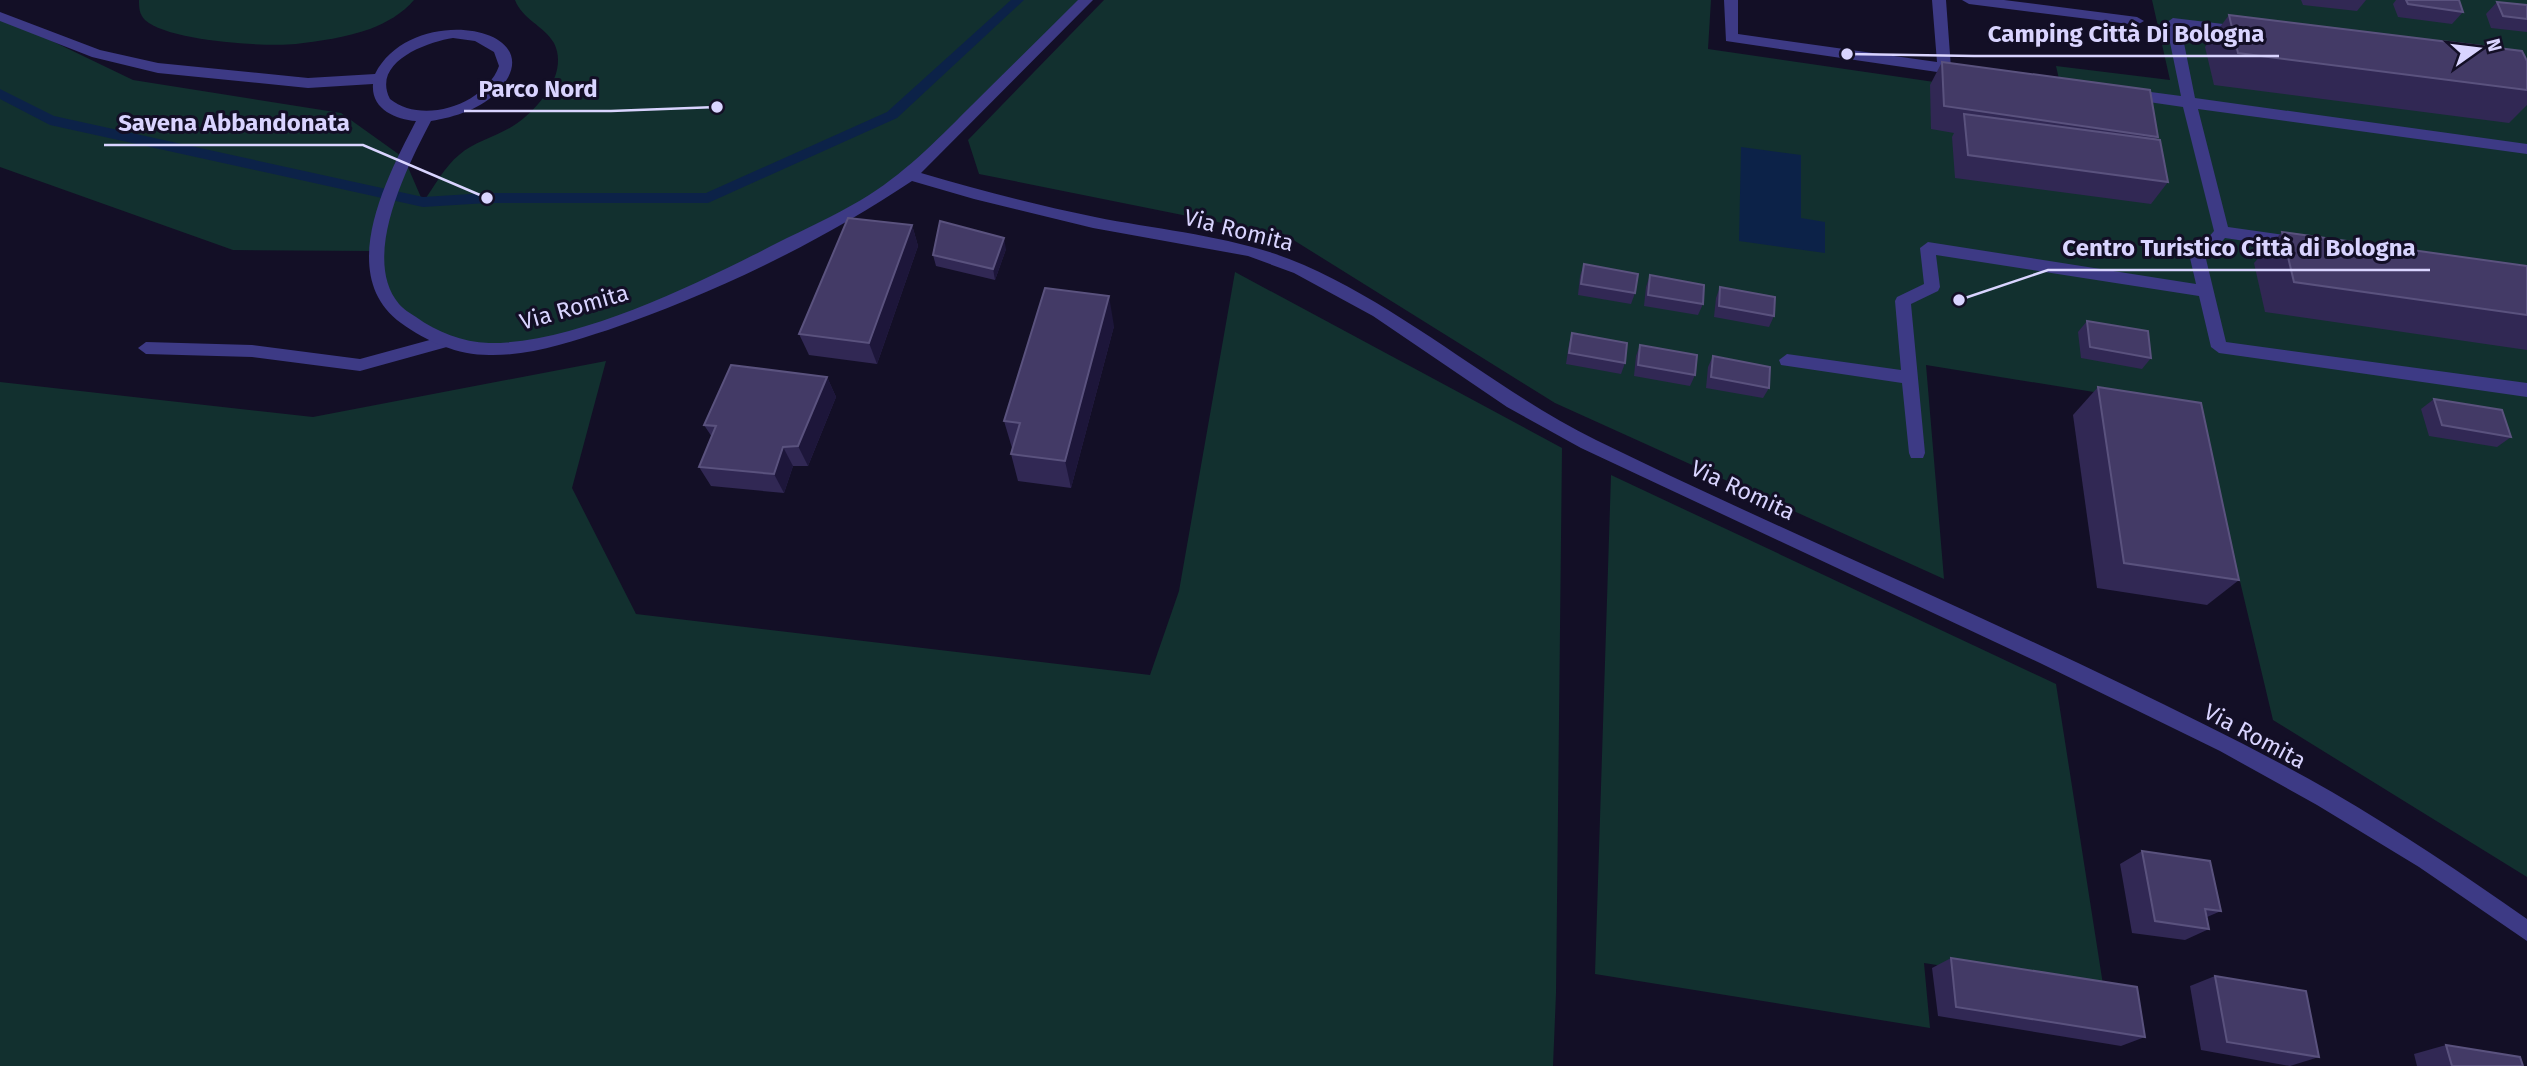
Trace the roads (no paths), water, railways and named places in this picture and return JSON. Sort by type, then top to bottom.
[{"type":"street","name":"Via Romita","points":[[426,116],[404,158],[383,209],[377,275],[381,291],[400,318],[448,341],[470,348],[521,347],[553,341],[612,323],[682,297],[865,205],[910,175],[1086,0]]},
{"type":"street","points":[[1731,0],[1731,38],[1950,69],[1940,0]]},
{"type":"street","points":[[1969,0],[2137,22]]},
{"type":"street","points":[[0,16],[97,54],[158,68],[308,83],[380,79]]},
{"type":"street","points":[[2222,232],[2189,102],[2173,23],[2253,33]]},
{"type":"street","points":[[453,33],[469,33],[493,40],[503,52],[505,68],[494,88],[478,100],[452,112],[426,116],[408,114],[390,107],[379,95],[380,79],[390,61],[423,40],[453,33]]},
{"type":"street","points":[[2112,92],[2527,149]]},
{"type":"street","name":"Via Romita","points":[[910,175],[974,194],[1093,222],[1250,251],[1299,268],[1379,312],[1513,402],[1587,443],[2047,657],[2227,745],[2324,798],[2426,860],[2527,931]]},
{"type":"street","points":[[2222,232],[2315,245]]},
{"type":"street","points":[[2222,232],[2198,258],[2219,347],[2527,390]]},
{"type":"street","points":[[1917,453],[1903,301],[1932,287],[1928,248],[2206,291]]},
{"type":"street","points":[[146,348],[252,351],[360,365],[448,341]]},
{"type":"street","points":[[1787,359],[1911,378]]},
{"type":"water","points":[[1741,147],[1801,155],[1801,218],[1825,222],[1825,253],[1739,241]]},
{"type":"waterway","points":[[0,93],[50,120],[423,202],[487,198],[708,198],[892,115],[1018,0]]},
{"type":"place","name":"Camping Città Di Bologna","points":[[1847,54]]},
{"type":"place","name":"Parco Nord","points":[[717,107]]},
{"type":"place","name":"Savena Abbandonata","points":[[487,198]]},
{"type":"place","name":"Centro Turistico Città di Bologna","points":[[1959,300]]}]
